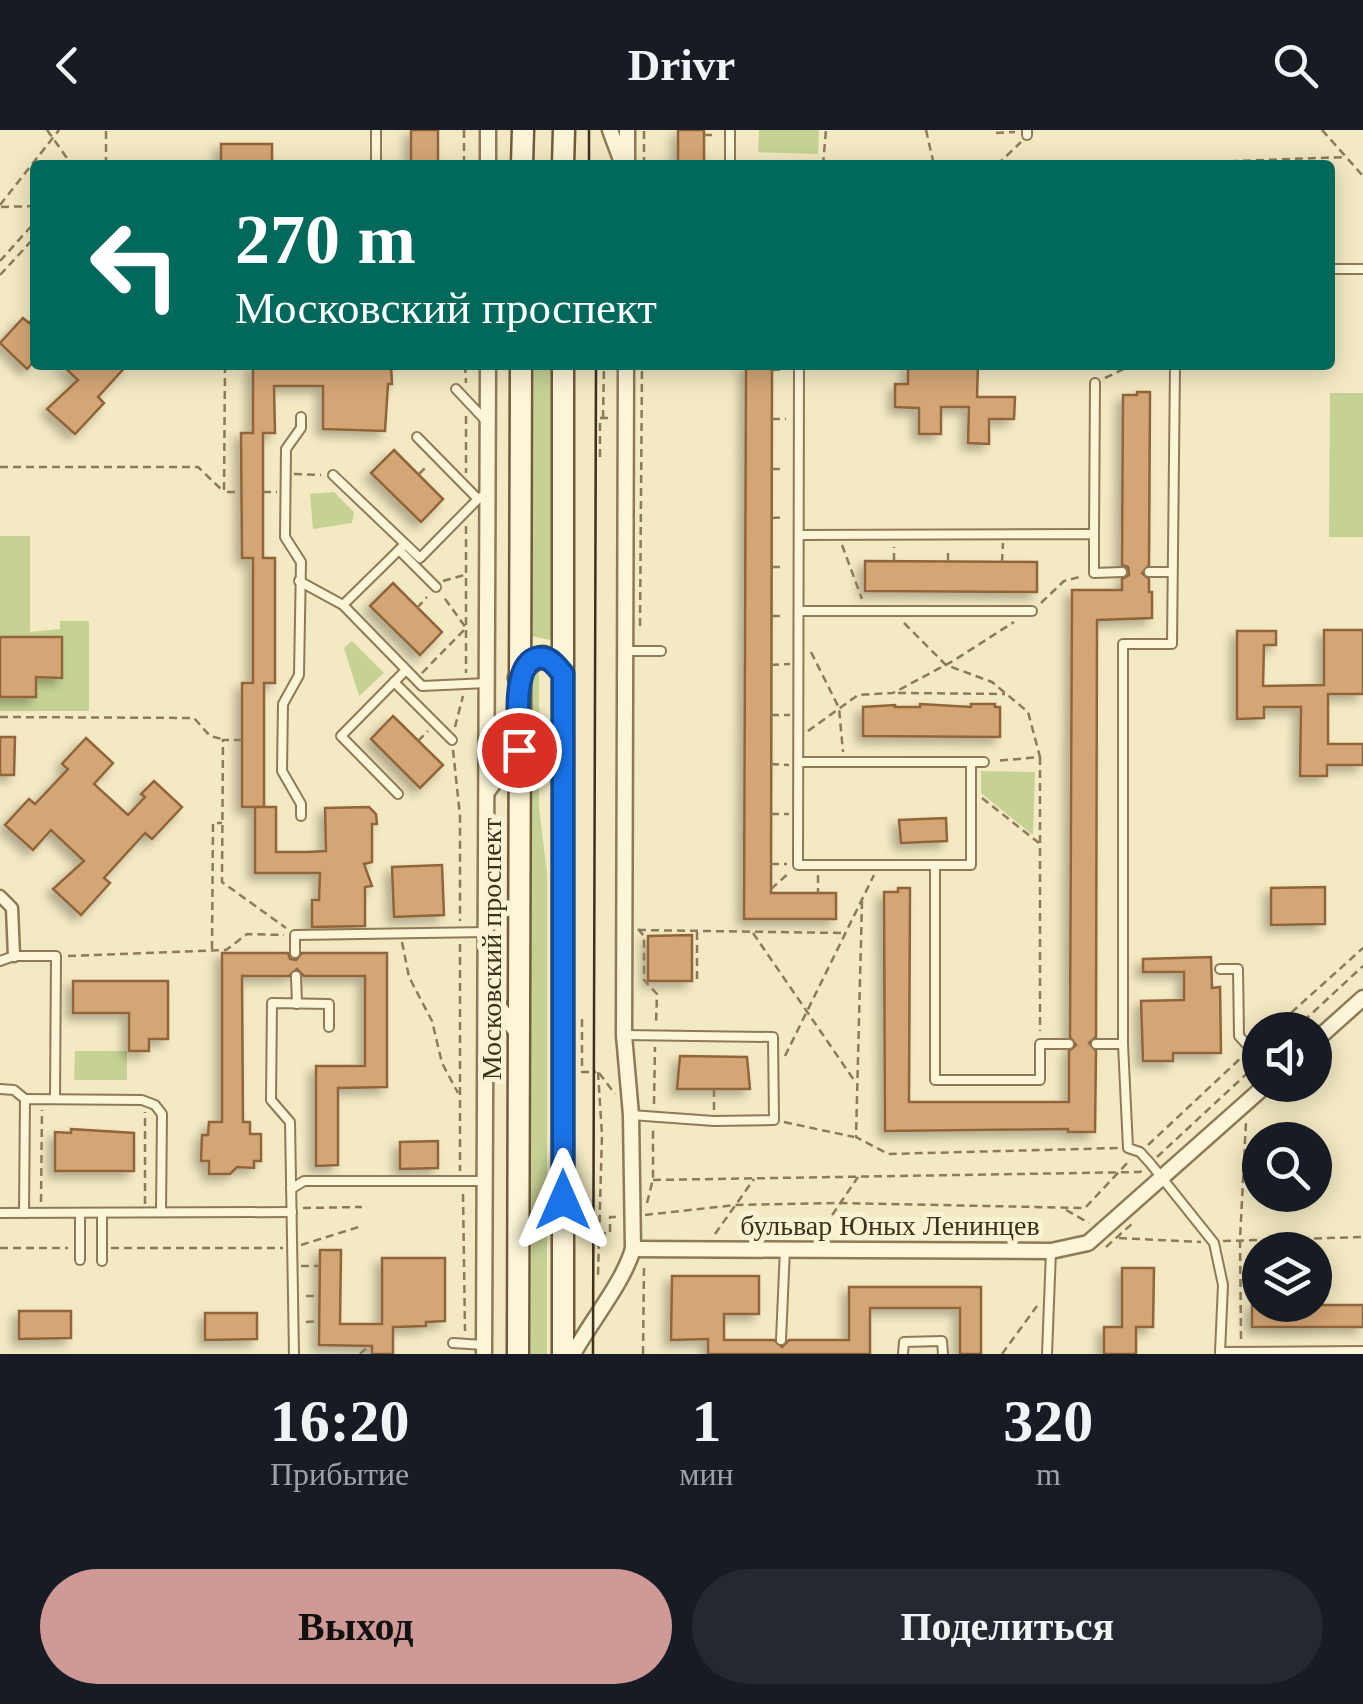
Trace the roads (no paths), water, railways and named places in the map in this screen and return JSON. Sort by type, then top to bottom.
[{"type":"main road","points":[[522,130],[522,160]]},
{"type":"main road","points":[[564,130],[564,160]]},
{"type":"main road","name":"Московский проспект","points":[[518,1354],[521,370]]},
{"type":"main road","points":[[563,370],[563,1354]]},
{"type":"main road","points":[[519,678],[524,667],[543,657],[554,662],[563,674]]},
{"type":"street","points":[[488,130],[488,160]]},
{"type":"street","points":[[610,130],[623,160]]},
{"type":"street","points":[[625,160],[627,130]]},
{"type":"street","points":[[483,1351],[488,683],[483,496],[488,370]]},
{"type":"street","points":[[573,1354],[638,1249],[624,1035],[633,651],[626,370]]},
{"type":"street","points":[[487,792],[519,750]]},
{"type":"street","points":[[0,896],[12,908],[14,956]]},
{"type":"street","points":[[487,985],[519,1037]]},
{"type":"street","points":[[1332,1026],[1363,998]]},
{"type":"street","name":"бульвар Юных Ленинцев","points":[[638,1249],[1051,1251],[1088,1243],[1247,1102]]},
{"type":"lane","points":[[376,130],[376,160]]},
{"type":"lane","points":[[730,133],[730,160]]},
{"type":"lane","points":[[1335,269],[1363,269]]},
{"type":"lane","points":[[800,370],[798,865],[971,865],[971,763]]},
{"type":"lane","points":[[1175,370],[1172,644],[1123,644],[1123,1044],[1128,1148],[1140,1152],[1164,1178],[1214,1243],[1223,1285],[1220,1352],[1363,1351]]},
{"type":"lane","points":[[1094,383],[1094,572],[1122,572]]},
{"type":"lane","points":[[456,389],[488,423]]},
{"type":"lane","points":[[301,417],[301,428],[286,449],[285,538],[301,562],[299,675],[283,704],[282,771],[302,804],[301,816]]},
{"type":"lane","points":[[402,547],[420,558],[483,496],[417,436]]},
{"type":"lane","points":[[333,476],[436,587]]},
{"type":"lane","points":[[799,534],[1094,534]]},
{"type":"lane","points":[[344,605],[402,547]]},
{"type":"lane","points":[[1149,572],[1172,572]]},
{"type":"lane","points":[[299,581],[344,605],[422,686],[488,683]]},
{"type":"lane","points":[[799,613],[1032,611]]},
{"type":"lane","points":[[633,651],[662,651]]},
{"type":"lane","points":[[398,794],[341,736],[406,670]]},
{"type":"lane","points":[[394,682],[452,740]]},
{"type":"lane","points":[[799,764],[984,762]]},
{"type":"lane","points":[[935,865],[935,1080],[1040,1080],[1040,1044],[1070,1044]]},
{"type":"lane","points":[[295,953],[295,935],[487,932]]},
{"type":"lane","points":[[54,1099],[56,942]]},
{"type":"lane","points":[[0,961],[14,956],[56,956]]},
{"type":"lane","points":[[1220,968],[1238,969],[1242,1039]]},
{"type":"lane","points":[[296,976],[296,1004]]},
{"type":"lane","points":[[294,1354],[290,1122],[271,1100],[272,1003],[328,1004],[329,1027]]},
{"type":"lane","points":[[624,1035],[773,1037],[774,1120],[714,1121],[631,1115]]},
{"type":"lane","points":[[1096,1044],[1123,1044]]},
{"type":"lane","points":[[0,1089],[14,1090],[25,1099],[146,1100],[162,1114],[162,1212]]},
{"type":"lane","points":[[24,1213],[25,1099]]},
{"type":"lane","points":[[292,1189],[304,1181],[484,1181]]},
{"type":"lane","points":[[0,1213],[292,1210]]},
{"type":"lane","points":[[80,1213],[80,1260]]},
{"type":"lane","points":[[102,1213],[102,1260]]},
{"type":"lane","points":[[781,1340],[785,1248]]},
{"type":"lane","points":[[1047,1354],[1051,1251]]},
{"type":"lane","points":[[903,1354],[904,1342],[942,1341],[942,1354]]},
{"type":"lane","points":[[453,1343],[465,1343],[483,1351]]},
{"type":"tram line","points":[[589,130],[589,160]]},
{"type":"tram line","points":[[593,1354],[596,370]]}]
